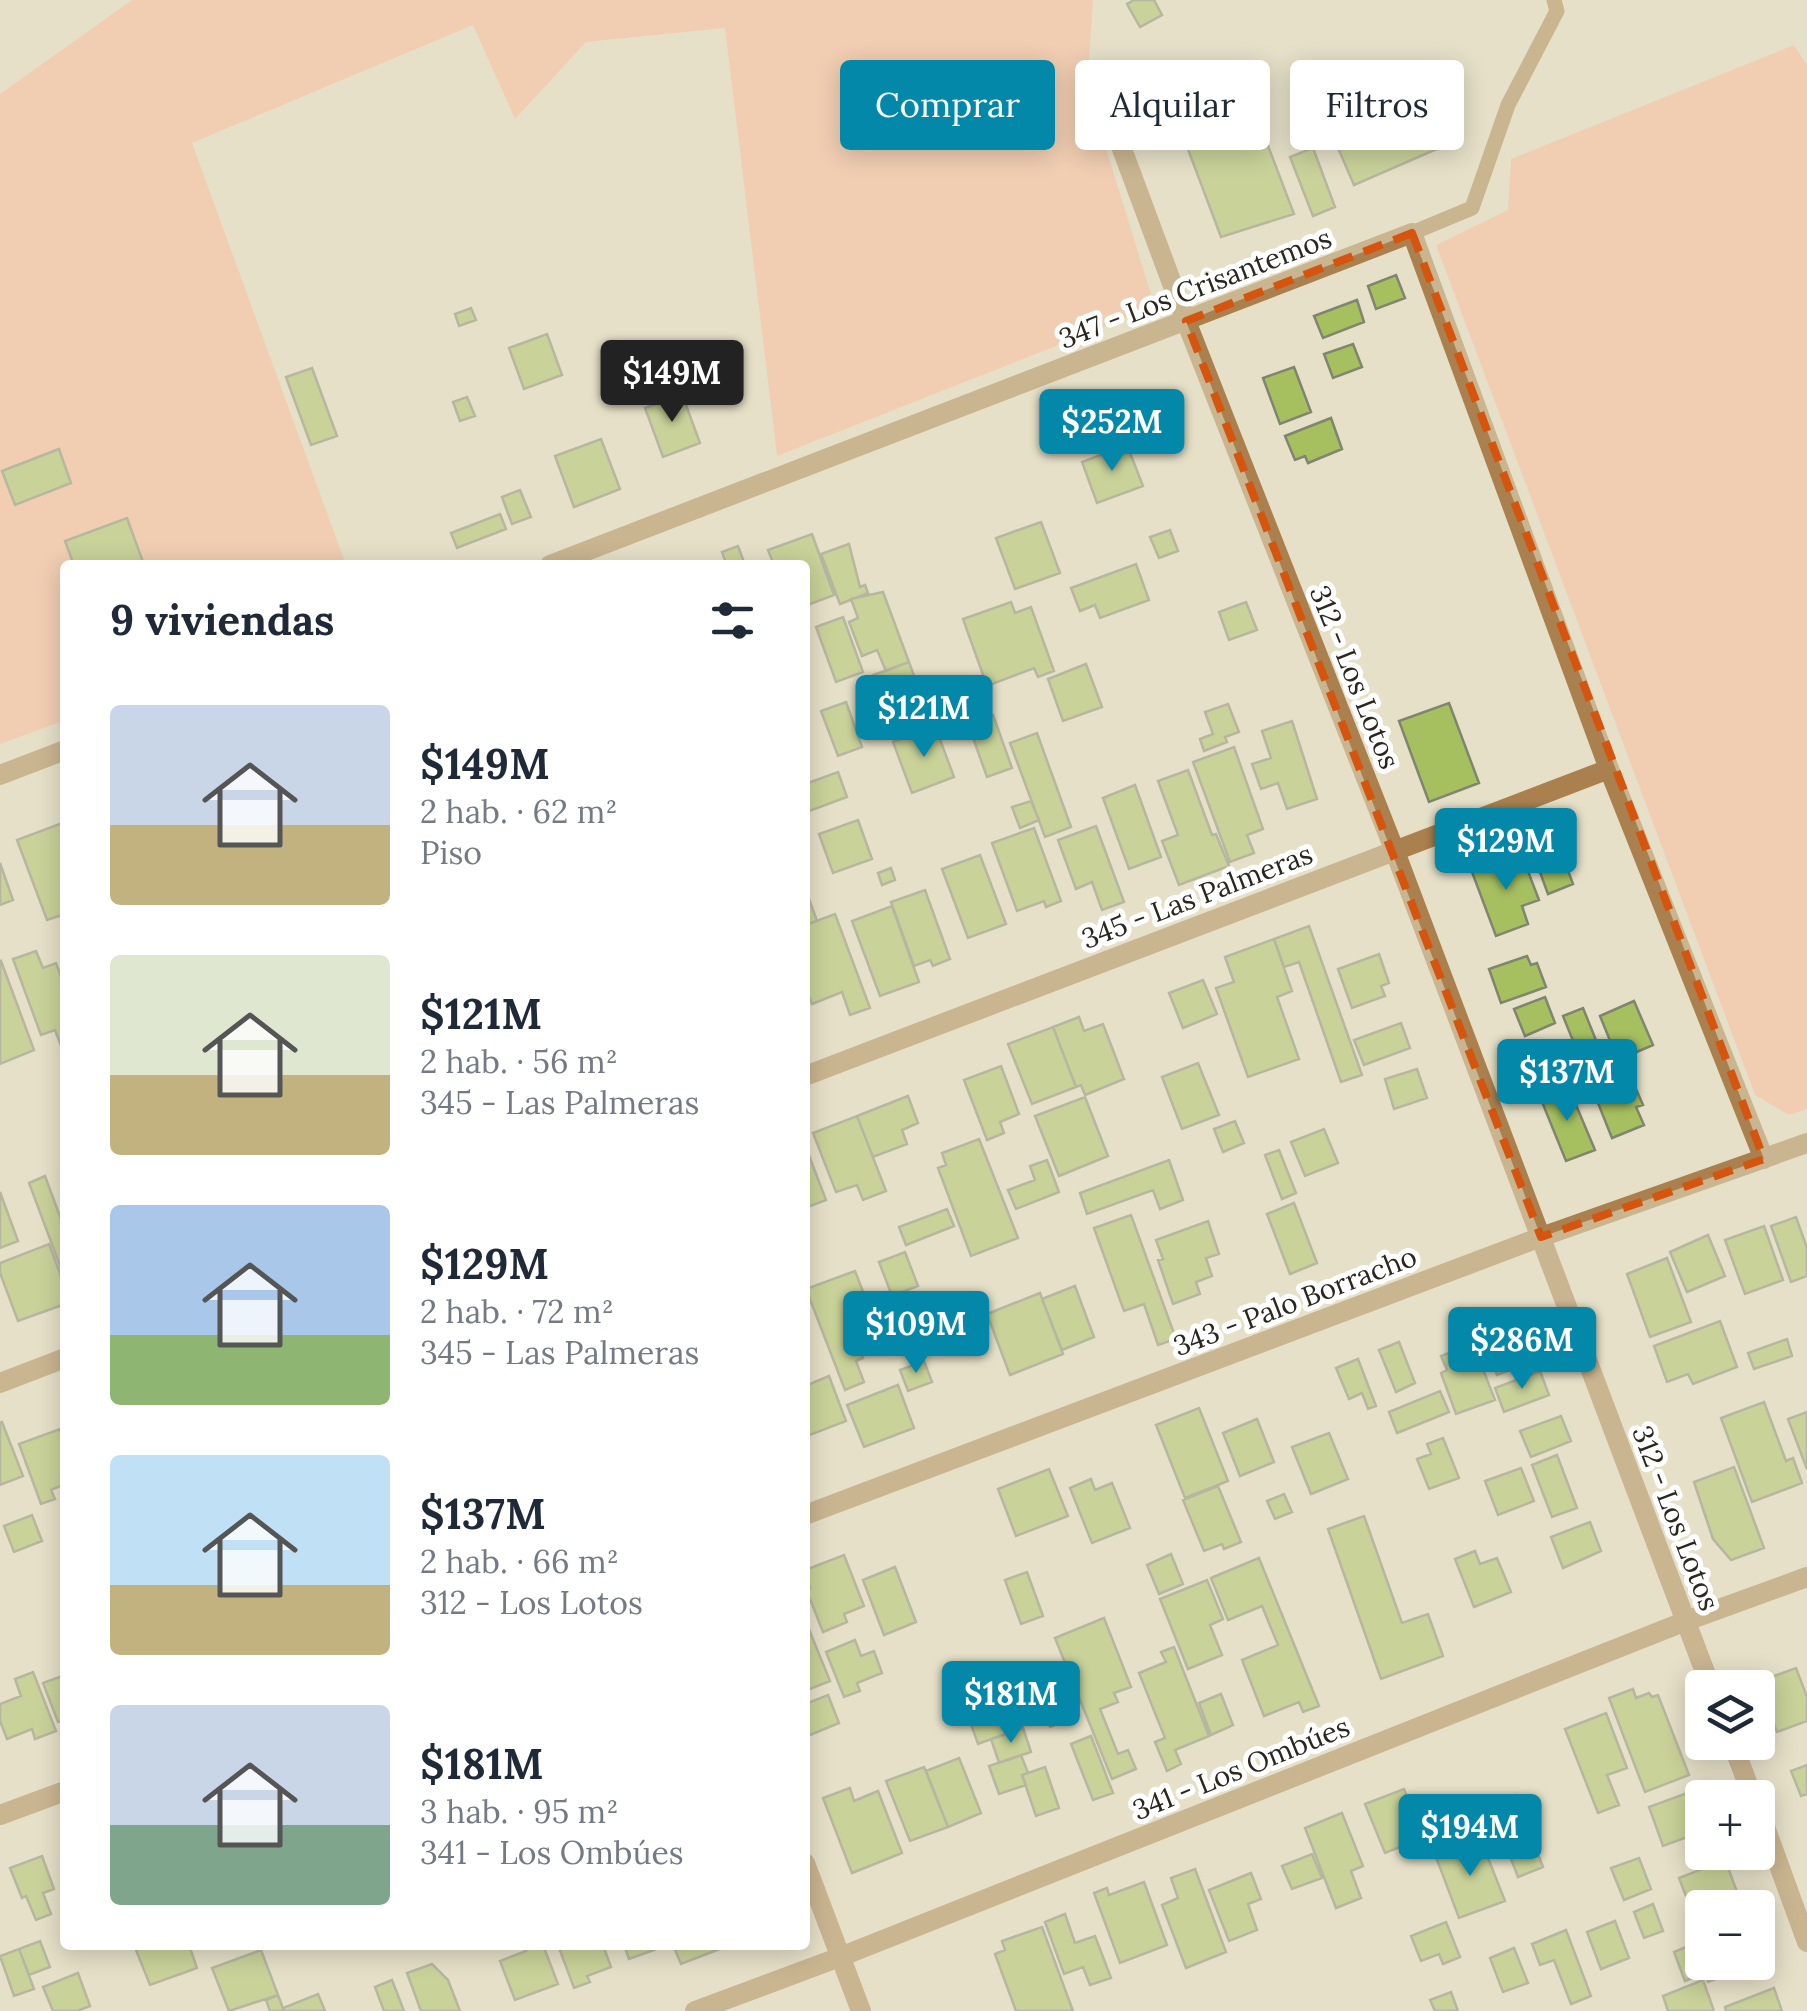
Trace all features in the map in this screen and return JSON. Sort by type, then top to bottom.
[{"type":"street","name":"312 - Los Lotos","points":[[1122,150],[1394,849],[1704,1670]]},
{"type":"street","name":"347 - Los Crisantemos","points":[[563,560],[1412,233]]},
{"type":"street","points":[[1412,233],[1609,769],[1764,1159]]},
{"type":"street","points":[[0,775],[60,752]]},
{"type":"street","name":"345 - Las Palmeras","points":[[810,1074],[1609,769]]},
{"type":"street","name":"343 - Palo Borracho","points":[[810,1513],[1541,1237],[1807,1143]]},
{"type":"street","points":[[0,1382],[60,1360]]},
{"type":"street","name":"341 - Los Ombúes","points":[[696,2011],[1686,1621],[1807,1577]]},
{"type":"street","points":[[0,1815],[60,1793]]},
{"type":"street","points":[[1775,1854],[1807,1942]]},
{"type":"street","points":[[810,1876],[861,2011]]},
{"type":"lane","points":[[1412,233],[1472,208],[1508,105],[1557,12],[1554,0]]},
{"type":"highlighted area","points":[[1412,233],[1764,1159],[1541,1237],[1186,321]]},
{"type":"shaded area","points":[[132,0],[1093,0],[1089,60],[1075,60],[1075,150],[1106,150],[1155,307],[777,456],[725,28],[586,42],[515,119],[473,25],[192,143],[344,560],[60,560],[60,722],[0,744],[0,94]]},
{"type":"shaded area","points":[[1794,45],[1807,65],[1807,1109],[1789,1115],[1755,1095],[1436,245],[1508,210],[1511,159]]},
{"type":"building","points":[[1154,0],[1162,15],[1140,27],[1127,4]]},
{"type":"building","points":[[1188,150],[1270,150],[1294,214],[1221,237]]},
{"type":"building","points":[[1314,150],[1335,207],[1313,216],[1290,157]]},
{"type":"building","points":[[1339,150],[1434,150],[1354,185]]},
{"type":"building","points":[[1396,275],[1405,298],[1376,309],[1368,286]]},
{"type":"building","points":[[1357,300],[1364,322],[1323,338],[1314,316]]},
{"type":"building","points":[[471,308],[476,320],[459,326],[455,314]]},
{"type":"building","points":[[547,334],[562,375],[524,389],[509,348]]},
{"type":"building","points":[[1353,344],[1362,367],[1333,378],[1324,354]]},
{"type":"building","points":[[1294,367],[1311,412],[1280,424],[1263,378]]},
{"type":"building","points":[[312,368],[337,436],[311,445],[286,377]]},
{"type":"building","points":[[682,394],[700,443],[663,457],[645,408]]},
{"type":"building","points":[[467,397],[475,416],[460,421],[453,402]]},
{"type":"building","points":[[1331,418],[1342,449],[1308,463],[1305,456],[1295,460],[1285,436]]},
{"type":"building","points":[[601,439],[620,489],[574,507],[555,456]]},
{"type":"building","points":[[1127,445],[1143,486],[1097,503],[1082,462]]},
{"type":"building","points":[[59,449],[71,483],[15,505],[2,471]]},
{"type":"building","points":[[520,490],[531,517],[512,524],[502,497]]},
{"type":"building","points":[[500,514],[506,529],[457,548],[451,533]]},
{"type":"building","points":[[127,518],[142,560],[72,560],[65,541]]},
{"type":"building","points":[[1041,522],[1060,573],[1015,589],[996,538]]},
{"type":"building","points":[[1170,530],[1178,551],[1159,558],[1150,537]]},
{"type":"building","points":[[812,534],[834,595],[810,604],[810,560],[772,560],[768,550]]},
{"type":"building","points":[[849,544],[860,587],[865,585],[868,593],[840,604],[821,554]]},
{"type":"building","points":[[738,546],[743,560],[725,560],[722,552]]},
{"type":"building","points":[[1136,564],[1149,600],[1100,618],[1095,605],[1080,611],[1071,588]]},
{"type":"building","points":[[883,592],[909,662],[886,671],[877,650],[862,656],[849,622],[858,618],[851,599]]},
{"type":"building","points":[[1011,602],[1015,613],[1031,607],[1054,671],[1038,677],[1034,668],[987,686],[963,619]]},
{"type":"building","points":[[1246,602],[1257,630],[1229,640],[1219,612]]},
{"type":"building","points":[[843,617],[863,672],[836,682],[816,627]]},
{"type":"building","points":[[909,662],[917,684],[888,695],[883,682],[876,684],[873,675]]},
{"type":"building","points":[[1086,664],[1102,707],[1063,721],[1048,679]]},
{"type":"building","points":[[917,684],[926,708],[886,723],[878,699]]},
{"type":"building","points":[[846,702],[862,747],[838,756],[821,711]]},
{"type":"building","points":[[1449,703],[1479,783],[1429,802],[1399,721]]},
{"type":"building","points":[[1228,704],[1239,732],[1225,737],[1227,742],[1204,751],[1200,739],[1213,734],[1205,712]]},
{"type":"building","points":[[993,715],[1012,768],[987,777],[968,724]]},
{"type":"building","points":[[1292,721],[1317,799],[1287,809],[1278,783],[1261,789],[1252,764],[1271,758],[1262,731]]},
{"type":"building","points":[[935,726],[954,777],[912,793],[893,742]]},
{"type":"building","points":[[1037,733],[1071,827],[1045,837],[1010,743]]},
{"type":"building","points":[[1234,747],[1263,829],[1247,835],[1254,853],[1230,862],[1193,762]]},
{"type":"building","points":[[1188,770],[1212,835],[1216,834],[1229,866],[1179,885],[1162,841],[1178,835],[1158,781]]},
{"type":"building","points":[[838,772],[847,797],[810,811],[810,782]]},
{"type":"building","points":[[1135,785],[1161,857],[1129,869],[1103,798]]},
{"type":"building","points":[[1031,801],[1039,820],[1020,828],[1012,807]]},
{"type":"building","points":[[858,820],[872,859],[833,873],[819,834]]},
{"type":"building","points":[[60,824],[60,916],[47,920],[17,840]]},
{"type":"building","points":[[1096,826],[1124,902],[1102,910],[1092,882],[1076,889],[1058,840]]},
{"type":"building","points":[[1034,828],[1061,901],[1046,907],[1044,901],[1017,911],[992,843]]},
{"type":"building","points":[[1552,828],[1573,884],[1548,894],[1527,837]]},
{"type":"building","points":[[1521,853],[1539,900],[1522,906],[1528,924],[1496,936],[1472,872]]},
{"type":"building","points":[[980,855],[1006,924],[968,938],[942,869]]},
{"type":"building","points":[[0,863],[13,900],[0,905]]},
{"type":"building","points":[[891,868],[895,880],[882,885],[878,873]]},
{"type":"building","points":[[925,890],[950,959],[933,966],[930,960],[914,966],[891,902]]},
{"type":"building","points":[[810,902],[817,921],[810,923]]},
{"type":"building","points":[[892,906],[919,982],[880,996],[852,921]]},
{"type":"building","points":[[835,914],[870,1008],[850,1015],[842,992],[812,1004],[810,923]]},
{"type":"building","points":[[1309,926],[1362,1075],[1341,1082],[1299,962],[1284,967],[1274,939]]},
{"type":"building","points":[[1274,939],[1292,991],[1277,997],[1299,1059],[1248,1077],[1216,988],[1234,982],[1225,957]]},
{"type":"building","points":[[36,951],[43,968],[56,963],[60,974],[60,1043],[55,1030],[41,1035],[13,959]]},
{"type":"building","points":[[1379,954],[1389,983],[1381,986],[1385,996],[1352,1008],[1338,969]]},
{"type":"building","points":[[1527,956],[1531,965],[1537,963],[1546,987],[1501,1003],[1489,969]]},
{"type":"building","points":[[0,962],[34,1050],[0,1064]]},
{"type":"building","points":[[1203,980],[1217,1014],[1183,1028],[1169,993]]},
{"type":"building","points":[[1545,997],[1555,1023],[1525,1036],[1514,1009]]},
{"type":"building","points":[[1634,1001],[1653,1045],[1618,1060],[1600,1016]]},
{"type":"building","points":[[1583,1008],[1606,1065],[1586,1073],[1563,1016]]},
{"type":"building","points":[[1079,1017],[1084,1031],[1103,1024],[1124,1079],[1085,1095],[1081,1085],[1076,1087],[1053,1027]]},
{"type":"building","points":[[1401,1023],[1410,1048],[1364,1065],[1354,1040]]},
{"type":"building","points":[[1053,1027],[1076,1087],[1032,1104],[1008,1044]]},
{"type":"building","points":[[1198,1063],[1219,1115],[1182,1129],[1162,1077]]},
{"type":"building","points":[[1001,1066],[1019,1114],[1000,1122],[1004,1133],[987,1140],[964,1080]]},
{"type":"building","points":[[1417,1069],[1427,1098],[1394,1109],[1385,1079]]},
{"type":"building","points":[[1611,1080],[1615,1089],[1633,1082],[1643,1105],[1636,1107],[1644,1125],[1612,1138],[1592,1088]]},
{"type":"building","points":[[1568,1086],[1595,1150],[1566,1161],[1540,1097]]},
{"type":"building","points":[[908,1096],[918,1123],[902,1130],[907,1144],[873,1157],[857,1116]]},
{"type":"building","points":[[1085,1097],[1108,1156],[1059,1176],[1035,1116]]},
{"type":"building","points":[[857,1116],[886,1191],[863,1200],[857,1185],[836,1192],[813,1133]]},
{"type":"building","points":[[1235,1121],[1244,1143],[1223,1152],[1214,1129]]},
{"type":"building","points":[[1324,1129],[1338,1163],[1305,1176],[1291,1142]]},
{"type":"building","points":[[979,1139],[1018,1238],[971,1256],[938,1168],[946,1165],[942,1153]]},
{"type":"building","points":[[1279,1150],[1296,1193],[1282,1199],[1265,1155]]},
{"type":"building","points":[[810,1158],[826,1200],[810,1206]]},
{"type":"building","points":[[1047,1160],[1059,1192],[1016,1209],[1008,1190],[1035,1180],[1030,1166]]},
{"type":"building","points":[[1169,1160],[1183,1200],[1160,1209],[1153,1190],[1087,1214],[1080,1193]]},
{"type":"building","points":[[45,1176],[60,1217],[60,1266],[29,1183]]},
{"type":"building","points":[[0,1192],[18,1241],[0,1248]]},
{"type":"building","points":[[1294,1203],[1317,1263],[1290,1274],[1267,1214]]},
{"type":"building","points":[[947,1209],[954,1226],[906,1245],[899,1227]]},
{"type":"building","points":[[1131,1215],[1176,1339],[1158,1345],[1144,1304],[1124,1311],[1094,1228]]},
{"type":"building","points":[[1796,1217],[1807,1248],[1807,1276],[1791,1282],[1771,1226]]},
{"type":"building","points":[[1208,1221],[1219,1254],[1206,1258],[1212,1276],[1196,1282],[1200,1294],[1173,1304],[1158,1260],[1163,1259],[1156,1240]]},
{"type":"building","points":[[1764,1226],[1783,1280],[1745,1294],[1725,1240]]},
{"type":"building","points":[[1708,1235],[1725,1276],[1687,1292],[1670,1252]]},
{"type":"building","points":[[49,1244],[60,1274],[60,1306],[18,1321],[0,1263]]},
{"type":"building","points":[[905,1252],[918,1286],[892,1296],[879,1262]]},
{"type":"building","points":[[1667,1258],[1691,1322],[1650,1337],[1627,1274]]},
{"type":"building","points":[[855,1271],[874,1320],[852,1329],[863,1358],[856,1361],[864,1382],[845,1390],[810,1299],[810,1288]]},
{"type":"building","points":[[1075,1286],[1094,1337],[1062,1350],[1042,1299]]},
{"type":"building","points":[[1040,1293],[1063,1354],[1010,1375],[987,1314]]},
{"type":"building","points":[[1523,1312],[1540,1359],[1497,1375],[1480,1328]]},
{"type":"building","points":[[1720,1321],[1737,1367],[1693,1384],[1688,1374],[1667,1382],[1654,1346]]},
{"type":"building","points":[[1787,1339],[1792,1356],[1754,1369],[1748,1353]]},
{"type":"building","points":[[1399,1342],[1415,1383],[1396,1392],[1379,1350]]},
{"type":"building","points":[[1473,1344],[1495,1400],[1456,1414],[1441,1373],[1447,1370],[1441,1356]]},
{"type":"building","points":[[1358,1359],[1376,1406],[1368,1409],[1362,1393],[1349,1399],[1336,1368]]},
{"type":"building","points":[[924,1361],[932,1382],[908,1391],[900,1370]]},
{"type":"building","points":[[1540,1371],[1549,1395],[1504,1412],[1495,1388]]},
{"type":"building","points":[[829,1376],[846,1421],[810,1435],[810,1384]]},
{"type":"building","points":[[898,1385],[914,1428],[864,1447],[847,1405]]},
{"type":"building","points":[[1440,1391],[1449,1412],[1397,1433],[1389,1412]]},
{"type":"building","points":[[1764,1402],[1786,1461],[1793,1458],[1802,1483],[1752,1502],[1721,1418]]},
{"type":"building","points":[[1199,1408],[1228,1481],[1185,1498],[1156,1425]]},
{"type":"building","points":[[1807,1412],[1807,1469],[1788,1419]]},
{"type":"building","points":[[1561,1416],[1571,1441],[1531,1457],[1520,1431]]},
{"type":"building","points":[[1257,1419],[1274,1462],[1240,1476],[1223,1433]]},
{"type":"building","points":[[0,1423],[23,1476],[0,1485]]},
{"type":"building","points":[[60,1429],[60,1486],[51,1490],[55,1499],[41,1504],[19,1444]]},
{"type":"building","points":[[1329,1433],[1348,1479],[1311,1494],[1292,1447]]},
{"type":"building","points":[[1443,1438],[1459,1478],[1429,1489],[1417,1459],[1431,1454],[1427,1444]]},
{"type":"building","points":[[1557,1455],[1577,1508],[1552,1517],[1532,1465]]},
{"type":"building","points":[[1734,1467],[1764,1548],[1731,1560],[1713,1539],[1694,1482]]},
{"type":"building","points":[[1521,1468],[1534,1501],[1498,1515],[1485,1481]]},
{"type":"building","points":[[1049,1469],[1068,1516],[1016,1536],[998,1489]]},
{"type":"building","points":[[1091,1479],[1095,1490],[1112,1483],[1130,1528],[1092,1543],[1070,1488]]},
{"type":"building","points":[[1218,1486],[1241,1542],[1204,1551],[1183,1500]]},
{"type":"building","points":[[1284,1494],[1292,1512],[1275,1519],[1267,1501]]},
{"type":"building","points":[[32,1515],[42,1541],[14,1552],[4,1526]]},
{"type":"building","points":[[1364,1516],[1402,1623],[1428,1614],[1443,1656],[1381,1679],[1328,1529]]},
{"type":"building","points":[[1590,1522],[1601,1551],[1563,1568],[1551,1537]]},
{"type":"building","points":[[1475,1551],[1480,1564],[1497,1558],[1511,1592],[1474,1607],[1455,1559]]},
{"type":"building","points":[[1171,1554],[1183,1584],[1159,1594],[1147,1565]]},
{"type":"building","points":[[844,1555],[864,1606],[844,1614],[847,1622],[823,1632],[810,1599],[810,1568]]},
{"type":"building","points":[[1259,1558],[1319,1706],[1303,1712],[1299,1702],[1264,1716],[1242,1660],[1278,1645],[1262,1606],[1228,1620],[1211,1578]]},
{"type":"building","points":[[895,1567],[916,1622],[884,1635],[863,1580]]},
{"type":"building","points":[[1027,1572],[1043,1616],[1021,1624],[1005,1580]]},
{"type":"building","points":[[1207,1580],[1223,1619],[1210,1625],[1222,1655],[1188,1669],[1160,1599]]},
{"type":"building","points":[[1104,1618],[1131,1687],[1114,1693],[1118,1702],[1100,1709],[1118,1754],[1128,1750],[1136,1769],[1112,1779],[1055,1638]]},
{"type":"building","points":[[810,1632],[830,1681],[810,1689]]},
{"type":"building","points":[[855,1640],[861,1656],[874,1651],[882,1673],[857,1683],[860,1691],[844,1697],[826,1652]]},
{"type":"building","points":[[1174,1647],[1209,1736],[1175,1750],[1181,1764],[1167,1771],[1155,1742],[1165,1738],[1139,1673],[1166,1662],[1161,1652]]},
{"type":"building","points":[[1796,1668],[1807,1697],[1807,1721],[1777,1732],[1775,1727],[1775,1676]]},
{"type":"building","points":[[33,1672],[56,1731],[35,1739],[32,1729],[7,1739],[0,1721],[0,1704],[21,1696],[15,1679]]},
{"type":"building","points":[[60,1677],[60,1721],[58,1722],[43,1683]]},
{"type":"building","points":[[1054,1678],[1071,1719],[1050,1727],[1046,1719],[1032,1725],[1019,1692]]},
{"type":"building","points":[[1633,1689],[1636,1698],[1649,1693],[1652,1697],[1658,1695],[1689,1775],[1645,1792],[1609,1698]]},
{"type":"building","points":[[1221,1694],[1233,1725],[1211,1735],[1199,1703]]},
{"type":"building","points":[[828,1695],[839,1723],[810,1735],[810,1702]]},
{"type":"building","points":[[1012,1697],[1023,1728],[978,1744],[967,1713]]},
{"type":"building","points":[[1606,1713],[1627,1768],[1607,1775],[1619,1805],[1598,1813],[1565,1729]]},
{"type":"building","points":[[1023,1728],[1031,1752],[999,1763],[991,1739]]},
{"type":"building","points":[[1091,1736],[1113,1793],[1093,1800],[1071,1744]]},
{"type":"building","points":[[1021,1755],[1028,1773],[1022,1775],[1026,1785],[999,1794],[989,1766]]},
{"type":"building","points":[[959,1758],[981,1813],[948,1827],[926,1771]]},
{"type":"building","points":[[1807,1765],[1807,1794],[1801,1796],[1791,1771]]},
{"type":"building","points":[[924,1767],[948,1827],[910,1841],[886,1781]]},
{"type":"building","points":[[1045,1767],[1059,1808],[1036,1816],[1022,1775]]},
{"type":"building","points":[[850,1788],[854,1801],[878,1791],[902,1853],[852,1873],[823,1798]]},
{"type":"building","points":[[1404,1789],[1423,1838],[1385,1853],[1365,1804]]},
{"type":"building","points":[[1685,1794],[1685,1838],[1663,1846],[1649,1807]]},
{"type":"building","points":[[1515,1795],[1526,1823],[1501,1833],[1491,1804]]},
{"type":"building","points":[[1342,1813],[1363,1866],[1351,1871],[1361,1898],[1336,1908],[1305,1828]]},
{"type":"building","points":[[1448,1813],[1454,1828],[1470,1822],[1477,1841],[1436,1857],[1423,1823]]},
{"type":"building","points":[[1526,1823],[1543,1867],[1518,1877],[1501,1833]]},
{"type":"building","points":[[1481,1840],[1505,1901],[1459,1918],[1436,1857]]},
{"type":"building","points":[[1312,1854],[1322,1878],[1292,1889],[1282,1866]]},
{"type":"building","points":[[42,1856],[54,1889],[43,1893],[51,1914],[36,1920],[10,1868]]},
{"type":"building","points":[[1639,1858],[1651,1889],[1624,1900],[1611,1868]]},
{"type":"building","points":[[1195,1869],[1226,1952],[1186,1968],[1162,1905],[1178,1898],[1171,1878]]},
{"type":"building","points":[[1699,1870],[1729,1870],[1736,1890],[1685,1890],[1685,1894],[1679,1878]]},
{"type":"building","points":[[1251,1873],[1261,1899],[1248,1904],[1257,1930],[1229,1941],[1209,1890]]},
{"type":"building","points":[[1144,1882],[1167,1945],[1120,1963],[1094,1893],[1107,1888],[1109,1895]]},
{"type":"building","points":[[1653,1904],[1663,1931],[1644,1938],[1634,1912]]},
{"type":"building","points":[[1065,1914],[1075,1943],[1095,1936],[1111,1978],[1090,1985],[1083,1967],[1064,1974],[1045,1922]]},
{"type":"building","points":[[1615,1921],[1629,1958],[1601,1969],[1587,1932]]},
{"type":"building","points":[[1446,1922],[1460,1957],[1443,1964],[1439,1954],[1421,1961],[1411,1936]]},
{"type":"building","points":[[1042,1927],[1073,2011],[1016,2011],[995,1954],[1005,1950],[1002,1941]]},
{"type":"building","points":[[1566,1930],[1591,1996],[1571,2004],[1554,1960],[1540,1965],[1532,1944]]},
{"type":"building","points":[[40,1941],[50,1967],[29,1975],[19,1949]]},
{"type":"building","points":[[1685,1947],[1687,1980],[1685,1981],[1674,1952]]},
{"type":"building","points":[[1514,1948],[1528,1983],[1503,1992],[1490,1958]]},
{"type":"building","points":[[19,1949],[34,1989],[14,1996],[0,1956]]},
{"type":"building","points":[[136,1950],[191,1950],[197,1968],[150,1985]]},
{"type":"building","points":[[261,1950],[278,1995],[229,2011],[212,1968]]},
{"type":"building","points":[[545,1950],[558,1984],[515,2000],[500,1961],[526,1951]]},
{"type":"building","points":[[560,1950],[605,1950],[611,1967],[587,1976],[590,1982],[574,1988]]},
{"type":"building","points":[[626,1950],[654,1950],[629,1959]]},
{"type":"building","points":[[675,1950],[717,1950],[681,1964]]},
{"type":"building","points":[[432,1964],[448,1980],[460,2011],[421,2011],[407,1973]]},
{"type":"building","points":[[78,1973],[90,2006],[77,2011],[53,2011],[43,1987]]},
{"type":"building","points":[[392,1980],[404,2011],[384,2011],[375,1987]]},
{"type":"building","points":[[1703,1980],[1714,2011],[1668,2011],[1663,1996]]},
{"type":"building","points":[[1774,1988],[1782,2011],[1726,2011],[1725,2007]]},
{"type":"building","points":[[1451,1992],[1458,2011],[1435,2011],[1430,2000]]},
{"type":"building","points":[[318,1994],[325,2011],[283,2008]]},
{"type":"building","points":[[278,1995],[284,2011],[270,2011],[266,2000]]}]
